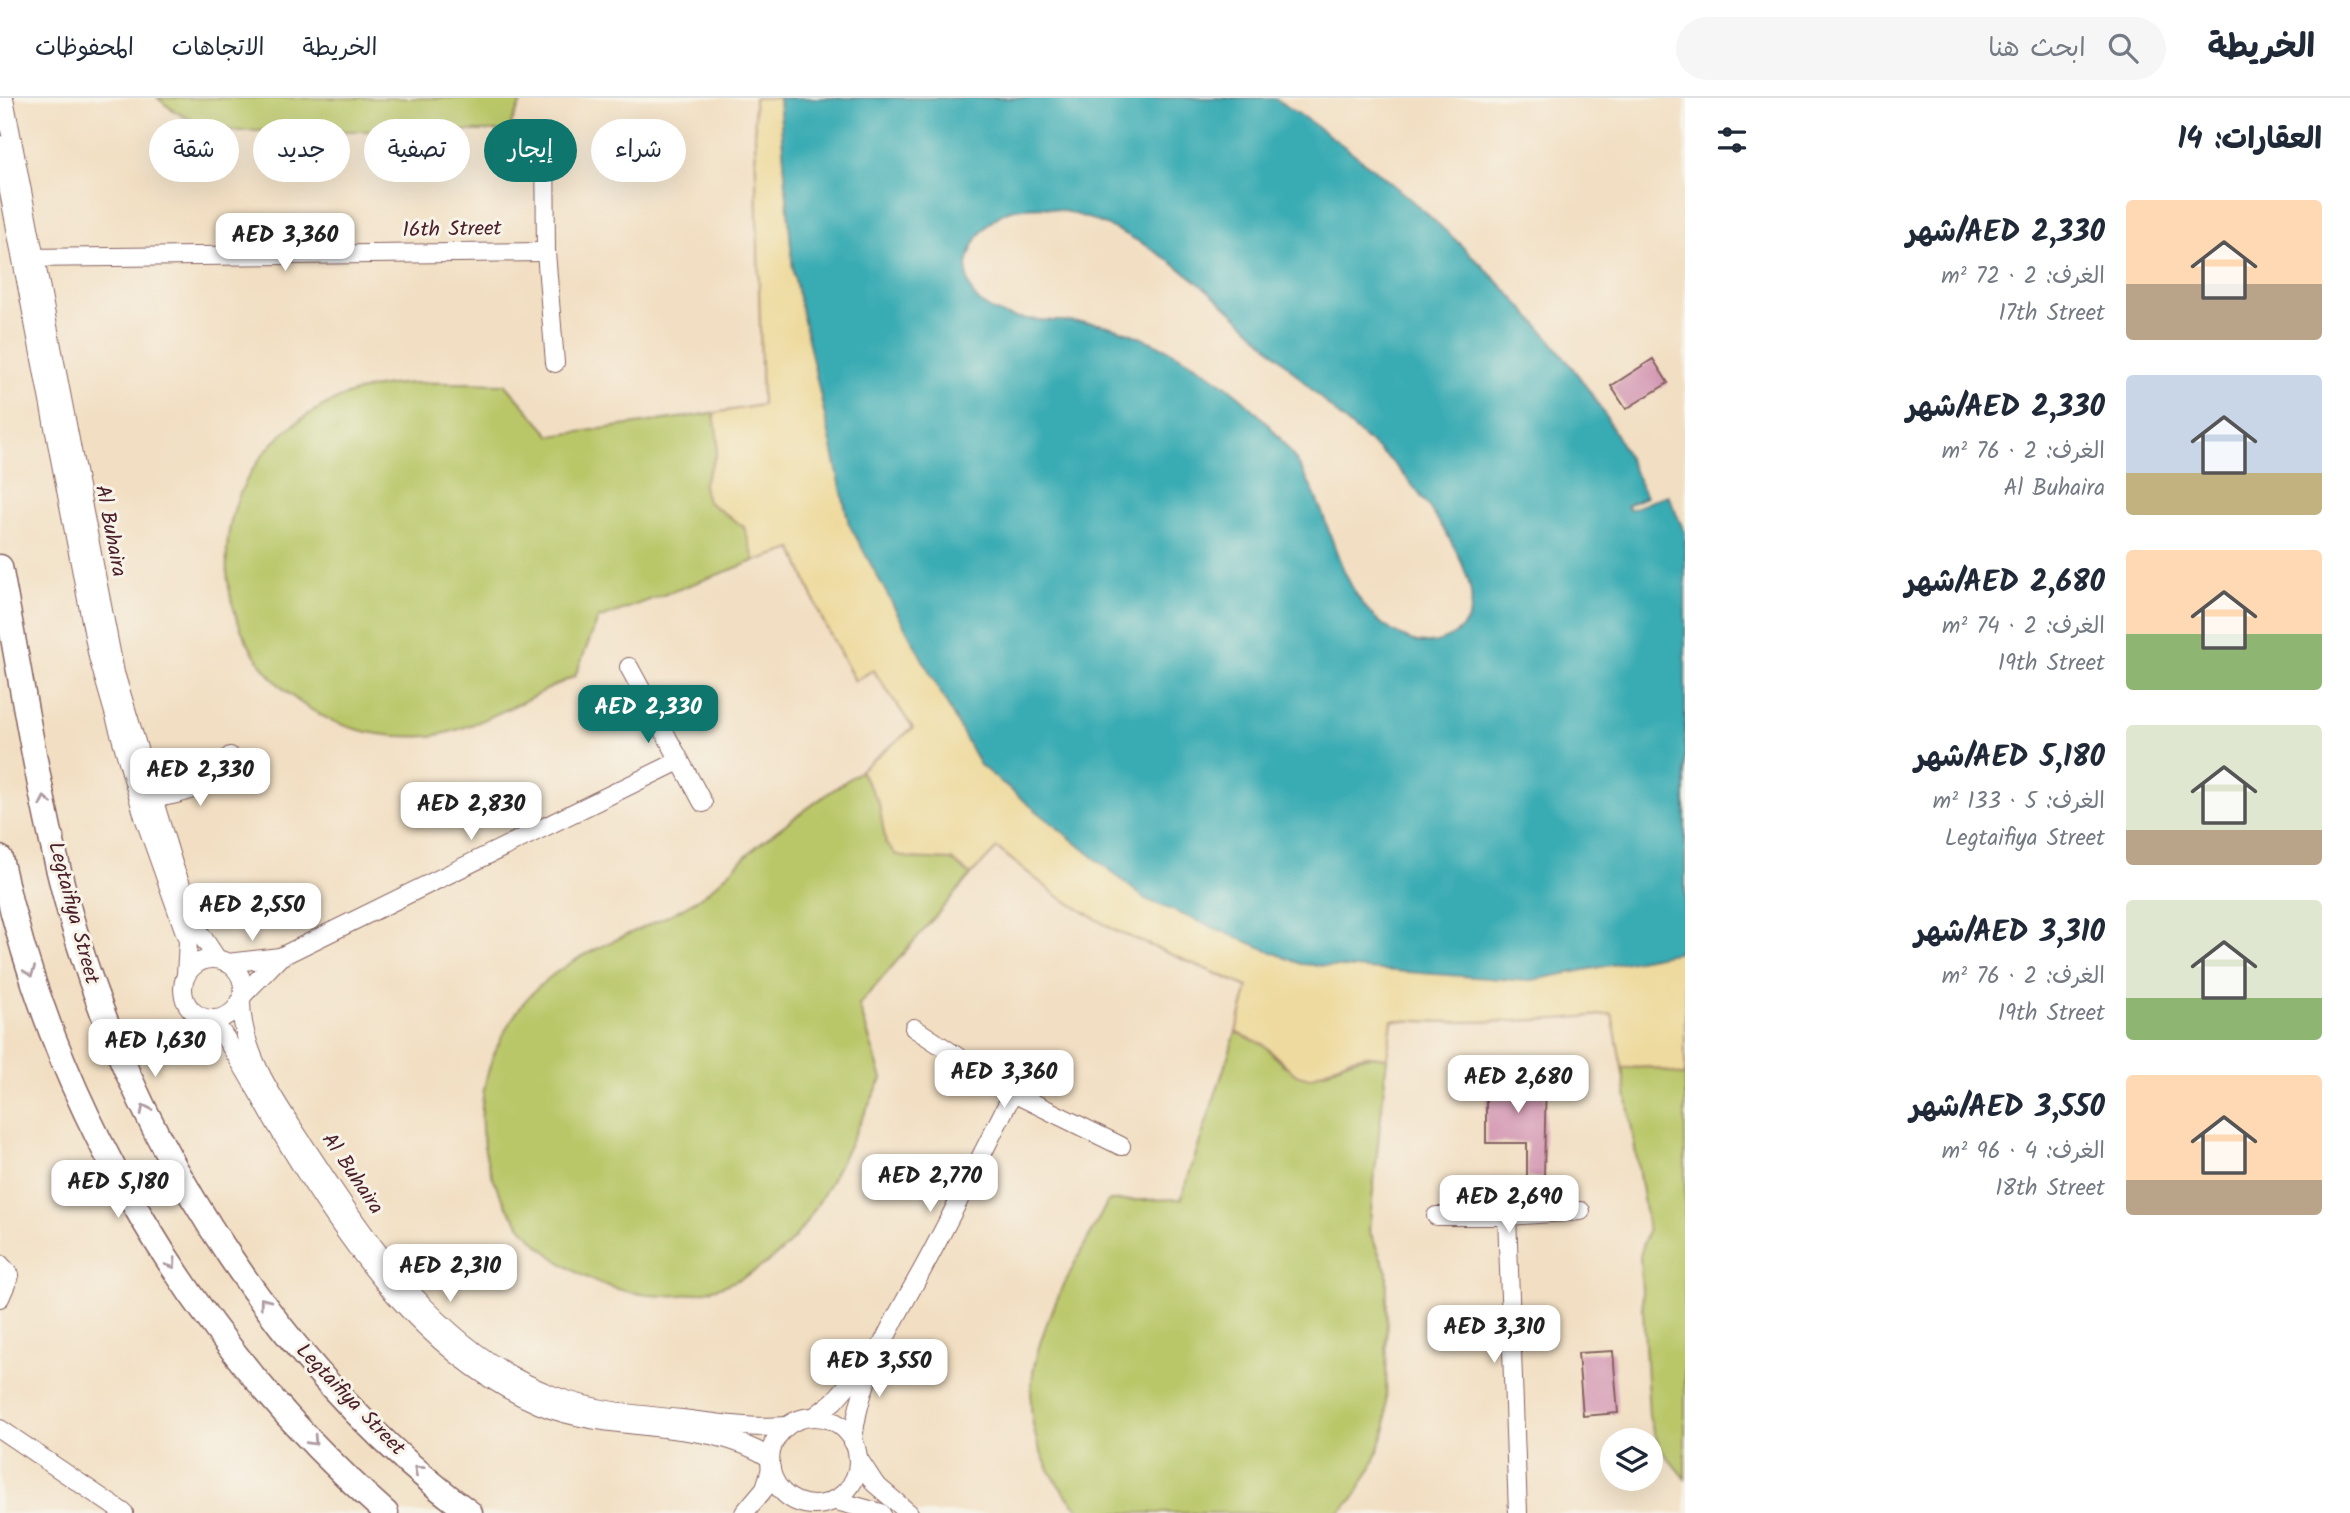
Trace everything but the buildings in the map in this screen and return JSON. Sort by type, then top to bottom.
[{"type":"street","name":"Al Buhaira","points":[[4,98],[29,257],[88,575],[147,799],[188,940],[187,974]]},
{"type":"street","name":"Al Buhaira","points":[[0,145],[29,257]]},
{"type":"street","points":[[545,182],[546,252],[555,363]]},
{"type":"street","name":"16th Street","points":[[29,257],[546,252]]},
{"type":"street","name":"Legtaifiya Street","points":[[0,567],[61,881],[107,1028],[149,1118],[209,1225],[300,1350],[390,1443],[470,1513]]},
{"type":"street","points":[[629,667],[703,803]]},
{"type":"street","points":[[147,799],[196,789],[209,780],[230,756]]},
{"type":"street","points":[[280,957],[196,964],[187,974],[183,989],[187,1004],[197,1015],[212,1019],[232,1013],[242,998],[280,957],[679,761]]},
{"type":"street","name":"Al Buhaira","points":[[147,799],[200,933],[222,961]]},
{"type":"street","points":[[0,858],[25,957],[75,1088],[117,1174],[154,1237],[238,1356],[323,1452],[386,1513]]},
{"type":"street","points":[[222,961],[238,973],[242,998]]},
{"type":"street","name":"Al Buhaira","points":[[242,998],[246,1042],[307,1161]]},
{"type":"street","name":"Al Buhaira","points":[[212,1019],[307,1161],[445,1334],[539,1390],[638,1421],[727,1438],[749,1445],[770,1464]]},
{"type":"street","points":[[914,1028],[1013,1093],[1121,1146]]},
{"type":"street","points":[[833,1500],[852,1483],[857,1404],[877,1352],[935,1248],[1013,1093]]},
{"type":"street","points":[[1436,1216],[1507,1216],[1581,1211]]},
{"type":"street","points":[[1507,1216],[1518,1513]]},
{"type":"street","points":[[0,1264],[10,1275],[0,1298]]},
{"type":"street","points":[[752,1510],[765,1488],[778,1435],[787,1426],[814,1417],[834,1401],[877,1352]]},
{"type":"street","points":[[814,1417],[833,1422],[855,1450],[875,1484],[909,1513]]},
{"type":"street","name":"Al Buhaira","points":[[638,1421],[758,1428],[787,1426]]},
{"type":"street","points":[[0,1429],[124,1513]]},
{"type":"street","points":[[770,1464],[783,1492],[807,1504]]},
{"type":"street","points":[[790,1513],[807,1504],[833,1500],[881,1513]]},
{"type":"green space","points":[[158,98],[523,98],[513,119],[484,119],[484,131],[470,131],[470,119],[364,119],[364,131],[350,131],[350,119],[253,119],[253,131],[239,131],[239,119],[190,119]]},
{"type":"green space","points":[[404,384],[505,384],[551,436],[714,413],[718,441],[716,455],[703,485],[707,501],[744,527],[755,561],[598,619],[575,676],[463,728],[428,736],[355,729],[296,700],[255,655],[232,600],[228,541],[245,484],[284,433],[347,395],[364,389]]},
{"type":"green space","points":[[860,771],[879,803],[886,844],[909,858],[952,860],[971,875],[859,1005],[882,1079],[838,1168],[812,1214],[785,1248],[725,1285],[661,1296],[600,1283],[546,1251],[506,1204],[484,1146],[486,1080],[518,1010],[535,990],[576,960],[702,896],[758,845]]},
{"type":"green space","points":[[1236,1032],[1263,1044],[1284,1066],[1325,1073],[1355,1059],[1387,1058],[1369,1230],[1387,1272],[1386,1427],[1374,1463],[1354,1498],[1339,1513],[1082,1513],[1052,1474],[1035,1435],[1031,1397],[1036,1358],[1066,1280],[1108,1201],[1181,1199]]},
{"type":"green space","points":[[1650,1067],[1685,1076],[1685,1479],[1663,1452],[1663,1428],[1653,1428],[1649,1417],[1640,1256],[1648,1230],[1622,1068]]},
{"type":"sand","points":[[754,98],[779,98],[793,271],[849,524],[1527,981],[1685,951],[1685,1076],[1650,1067],[1622,1068],[1612,1014],[1502,1022],[1392,1020],[1387,1058],[1365,1055],[1348,1059],[1310,1078],[1295,1074],[1263,1044],[1236,1032],[1248,987],[1116,931],[1056,895],[997,848],[971,875],[952,860],[909,858],[895,854],[886,844],[879,803],[860,770],[913,728],[873,670],[855,681],[822,619],[793,549],[755,561],[744,527],[707,501],[703,485],[716,455],[718,441],[714,413],[762,405]]},
{"type":"water","points":[[779,98],[1274,98],[1362,160],[1408,197],[1495,278],[1570,364],[1607,418],[1646,497],[1627,505],[1629,510],[1668,495],[1685,533],[1685,951],[1527,981],[1301,964],[1145,899],[980,765],[849,524],[793,271]],"holes":[[[1043,207],[1087,218],[1128,236],[1167,259],[1203,287],[1401,471],[1447,535],[1460,558],[1468,581],[1471,602],[1467,621],[1453,635],[1436,642],[1418,642],[1387,628],[1372,614],[1349,581],[1319,505],[1299,465],[1272,429],[1223,383],[1170,351],[1121,330],[1092,323],[1035,320],[999,313],[984,306],[973,294],[968,283],[969,258],[979,235],[997,217],[1021,208]]]}]
